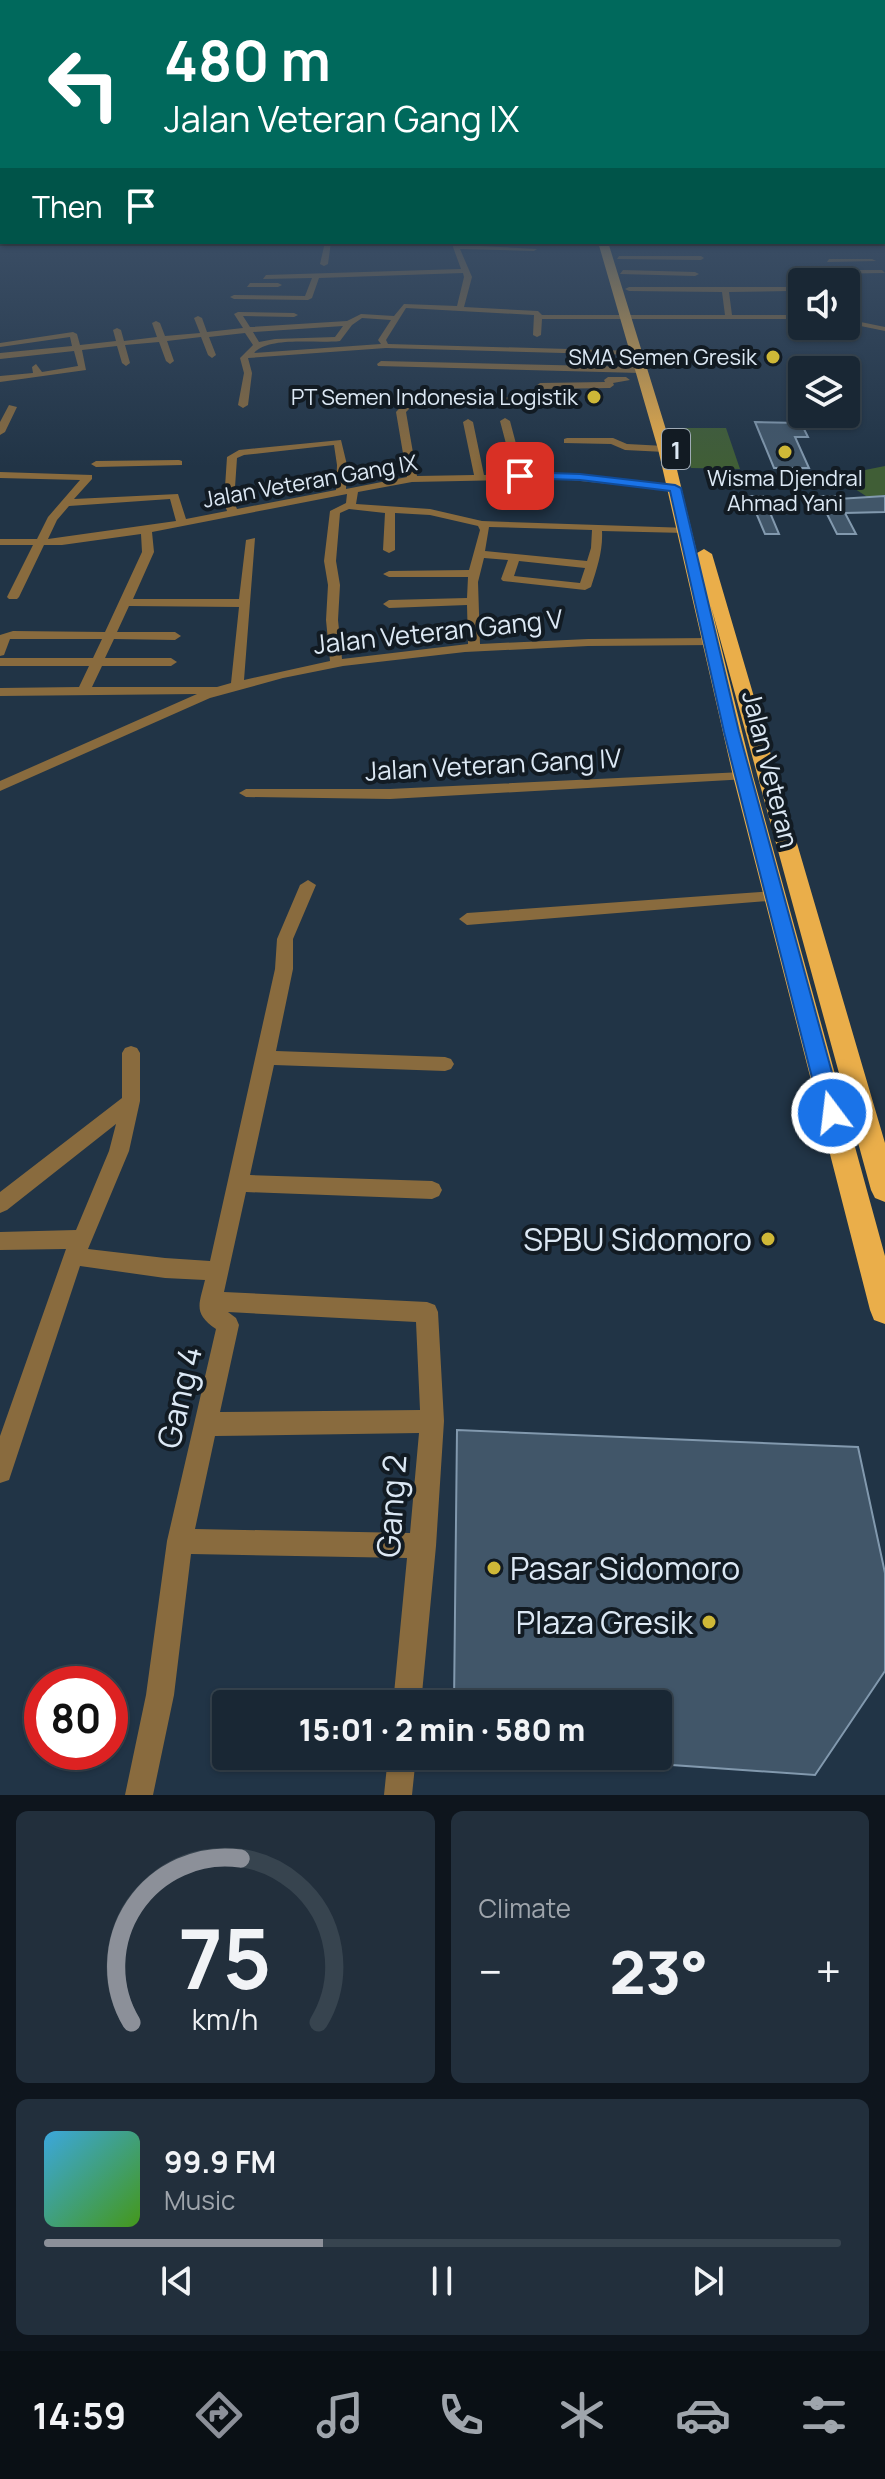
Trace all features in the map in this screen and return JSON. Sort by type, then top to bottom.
[{"type":"highway","name":"Jalan Veteran","points":[[625,299],[735,704],[885,1190]]},
{"type":"highway","name":"Jalan Veteran","points":[[630,299],[642,375],[723,658]]},
{"type":"highway","name":"Jalan Veteran","points":[[735,704],[743,776],[885,1310]]},
{"type":"street","points":[[460,308],[462,299]]},
{"type":"street","points":[[726,299],[729,318]]},
{"type":"street","points":[[386,346],[382,336],[402,306],[538,313],[537,335]]},
{"type":"street","points":[[257,345],[238,313],[294,315]]},
{"type":"street","points":[[268,328],[278,315]]},
{"type":"street","points":[[249,356],[257,345],[275,341],[337,339],[349,323],[361,316],[394,318]]},
{"type":"street","points":[[538,317],[788,317]]},
{"type":"street","points":[[860,318],[877,317]]},
{"type":"street","points":[[198,318],[212,355]]},
{"type":"street","points":[[156,323],[170,361]]},
{"type":"street","points":[[0,356],[268,328],[349,323]]},
{"type":"street","points":[[860,323],[885,329]]},
{"type":"street","points":[[117,330],[126,363]]},
{"type":"street","points":[[0,345],[72,333],[79,347],[83,368],[0,379]]},
{"type":"street","points":[[243,405],[248,373],[244,358],[249,356],[386,346],[637,353]]},
{"type":"street","points":[[32,353],[38,375]]},
{"type":"street","points":[[381,364],[642,375]]},
{"type":"street","points":[[540,386],[610,385],[608,380],[642,375]]},
{"type":"street","points":[[412,479],[401,412],[409,403],[543,399]]},
{"type":"street","points":[[0,407],[17,407],[0,434]]},
{"type":"street","points":[[505,421],[520,476]]},
{"type":"street","points":[[468,422],[479,476]]},
{"type":"street","points":[[567,441],[613,441],[625,447],[665,449]]},
{"type":"street","points":[[234,515],[229,502],[232,457],[242,452],[338,442],[341,494]]},
{"type":"street","points":[[13,597],[52,519],[88,477],[102,454]]},
{"type":"street","points":[[96,464],[179,463]]},
{"type":"street","points":[[0,475],[88,477]]},
{"type":"street","name":"Jalan Veteran Gang IX","points":[[0,542],[40,543],[146,530],[412,479],[580,477],[675,488]]},
{"type":"street","points":[[351,505],[353,491]]},
{"type":"street","points":[[66,503],[174,496],[182,524]]},
{"type":"street","points":[[336,662],[332,620],[334,585],[330,561],[335,511],[351,505],[441,513],[482,524],[685,530]]},
{"type":"street","points":[[389,550],[390,510]]},
{"type":"street","points":[[474,647],[472,601],[474,573],[485,530],[482,524]]},
{"type":"street","points":[[514,558],[507,579],[578,588],[588,584],[597,548],[597,527]]},
{"type":"street","points":[[85,689],[148,552],[146,530]]},
{"type":"street","points":[[237,686],[251,540]]},
{"type":"street","points":[[478,554],[592,565]]},
{"type":"street","points":[[389,574],[474,573]]},
{"type":"street","points":[[389,604],[472,601]]},
{"type":"street","points":[[125,602],[245,603]]},
{"type":"street","points":[[0,652],[5,637],[13,635],[175,636]]},
{"type":"street","name":"Jalan Veteran Gang V","points":[[0,787],[220,690],[336,662],[565,641],[723,658]]},
{"type":"street","points":[[0,662],[171,662]]},
{"type":"street","points":[[0,692],[220,690]]},
{"type":"street","name":"Jalan Veteran Gang IV","points":[[246,793],[390,794],[743,776]]},
{"type":"street","points":[[211,1301],[266,1058],[284,969],[285,939],[308,885]]},
{"type":"street","points":[[467,919],[775,896]]},
{"type":"street","points":[[0,1471],[7,1427],[119,1151],[131,1101],[131,1053]]},
{"type":"street","points":[[266,1058],[445,1064]]},
{"type":"street","points":[[0,1204],[131,1101]]},
{"type":"street","points":[[239,1183],[432,1190]]},
{"type":"street","points":[[0,1241],[78,1248],[165,1268],[218,1271]]},
{"type":"street","name":"Gang 2","points":[[211,1301],[427,1312],[432,1421],[408,1690]]},
{"type":"street","name":"Gang 4","points":[[139,1795],[160,1695],[180,1541],[228,1325],[210,1312],[211,1301]]},
{"type":"street","points":[[205,1424],[432,1421]]},
{"type":"street","points":[[180,1541],[423,1546]]},
{"type":"street","points":[[398,1795],[401,1770]]},
{"type":"green space","points":[[679,428],[726,428],[740,469],[691,468]]},
{"type":"green space","points":[[885,466],[885,495],[869,498],[835,476]]},
{"type":"building","name":"Wisma Djendral Ahmad Yani","points":[[755,422],[788,423],[788,428],[804,428],[808,437],[795,437],[809,468],[774,468]]},
{"type":"building","points":[[749,496],[763,496],[779,534],[765,534]]},
{"type":"building","points":[[818,496],[836,496],[838,499],[885,496],[885,512],[845,513],[856,534],[837,534]]},
{"type":"building","name":"Plaza Gresik","points":[[457,1430],[858,1447],[885,1573],[885,1671],[815,1775],[672,1765],[672,1690],[454,1690]]},
{"type":"place","name":"SMA Semen Gresik","points":[[773,357]]},
{"type":"place","name":"PT Semen Indonesia Logistik","points":[[594,397]]},
{"type":"place","name":"Wisma Djendral Ahmad Yani","points":[[785,452]]},
{"type":"place","name":"SPBU Sidomoro","points":[[768,1239]]},
{"type":"place","name":"Pasar Sidomoro","points":[[494,1568]]},
{"type":"place","name":"Plaza Gresik","points":[[709,1622]]},
{"type":"route","points":[[520,476],[580,477],[675,488],[732,732],[832,1113]]}]
